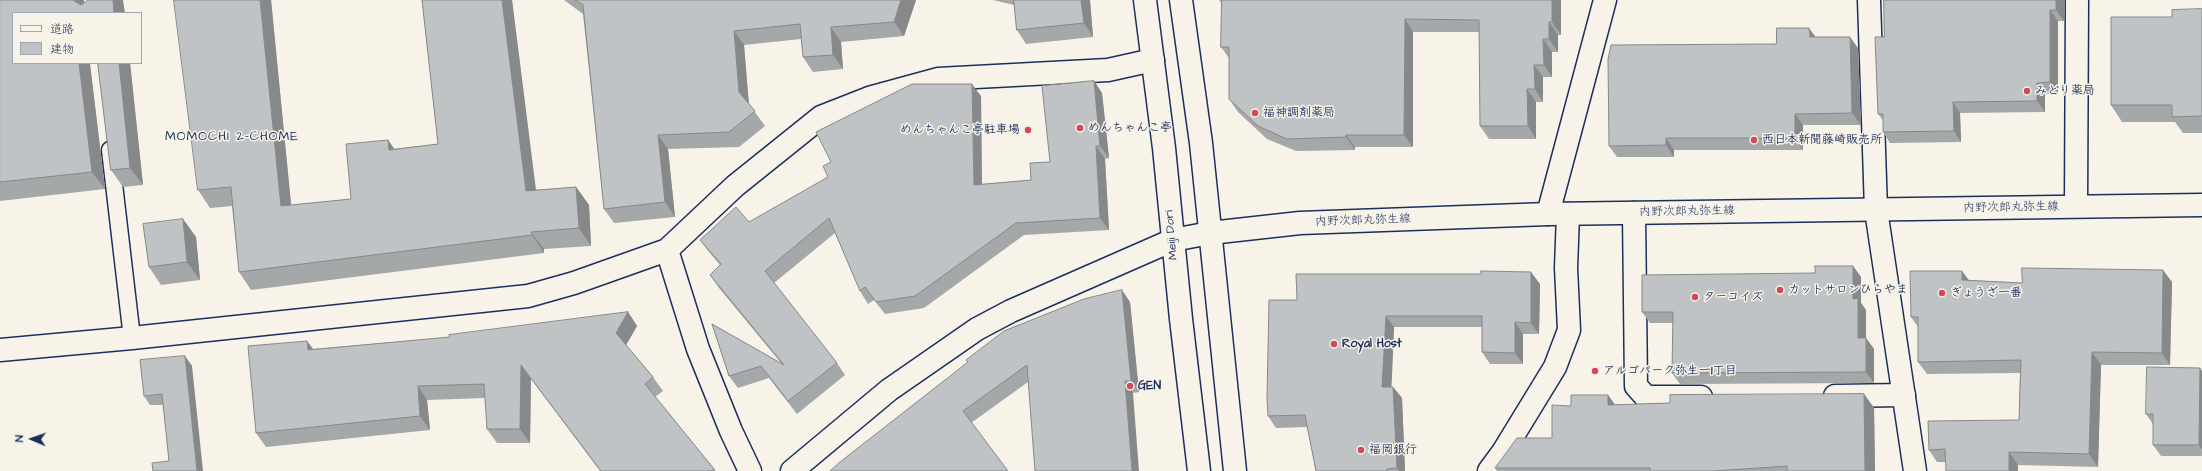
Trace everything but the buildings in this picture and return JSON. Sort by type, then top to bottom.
[{"type":"street","name":"Meiji Dori","points":[[1145,0],[1164,148],[1199,471]]},
{"type":"street","points":[[1181,0],[1201,143],[1235,471]]},
{"type":"street","points":[[1489,471],[1503,452],[1555,366],[1569,330],[1566,268],[1558,214],[1605,0]]},
{"type":"street","points":[[1869,0],[1876,210],[1915,471]]},
{"type":"street","points":[[2076,206],[2077,0]]},
{"type":"street","points":[[0,350],[132,338],[528,296],[574,283],[668,250],[735,186],[821,117],[872,97],[938,79],[1108,70],[1153,60]]},
{"type":"street","name":"内野次郎丸弥生線","points":[[792,471],[889,390],[976,329],[1011,311],[1173,240],[1210,233],[1300,223],[1558,214],[2202,204]]},
{"type":"street","points":[[1634,213],[1636,386],[1646,397],[1724,396]]},
{"type":"street","points":[[668,250],[698,349],[731,431],[750,471]]},
{"type":"street","points":[[1818,396],[1904,396]]},
{"type":"lane","points":[[108,134],[132,338]]},
{"type":"place","name":"みどり薬局","points":[[2027,91]]},
{"type":"place","name":"福神調剤薬局","points":[[1255,113]]},
{"type":"place","name":"めんちゃんこ亭","points":[[1080,128]]},
{"type":"place","name":"めんちゃんこ亭駐車場","points":[[1028,130]]},
{"type":"place","name":"西日本新聞藤崎販売所","points":[[1754,140]]},
{"type":"place","name":"カットサロンひらやま","points":[[1780,290]]},
{"type":"place","name":"ぎょうざ一番","points":[[1942,293]]},
{"type":"place","name":"ターコイズ","points":[[1695,297]]},
{"type":"place","name":"Royal Host","points":[[1334,344]]},
{"type":"place","name":"アルゴパーク弥生一1丁目","points":[[1595,371]]},
{"type":"place","name":"GEN","points":[[1130,386]]},
{"type":"place","name":"福岡銀行","points":[[1361,450]]},
{"type":"district","name":"MOMOCHI 2-CHOME","points":[[232,137]]}]
